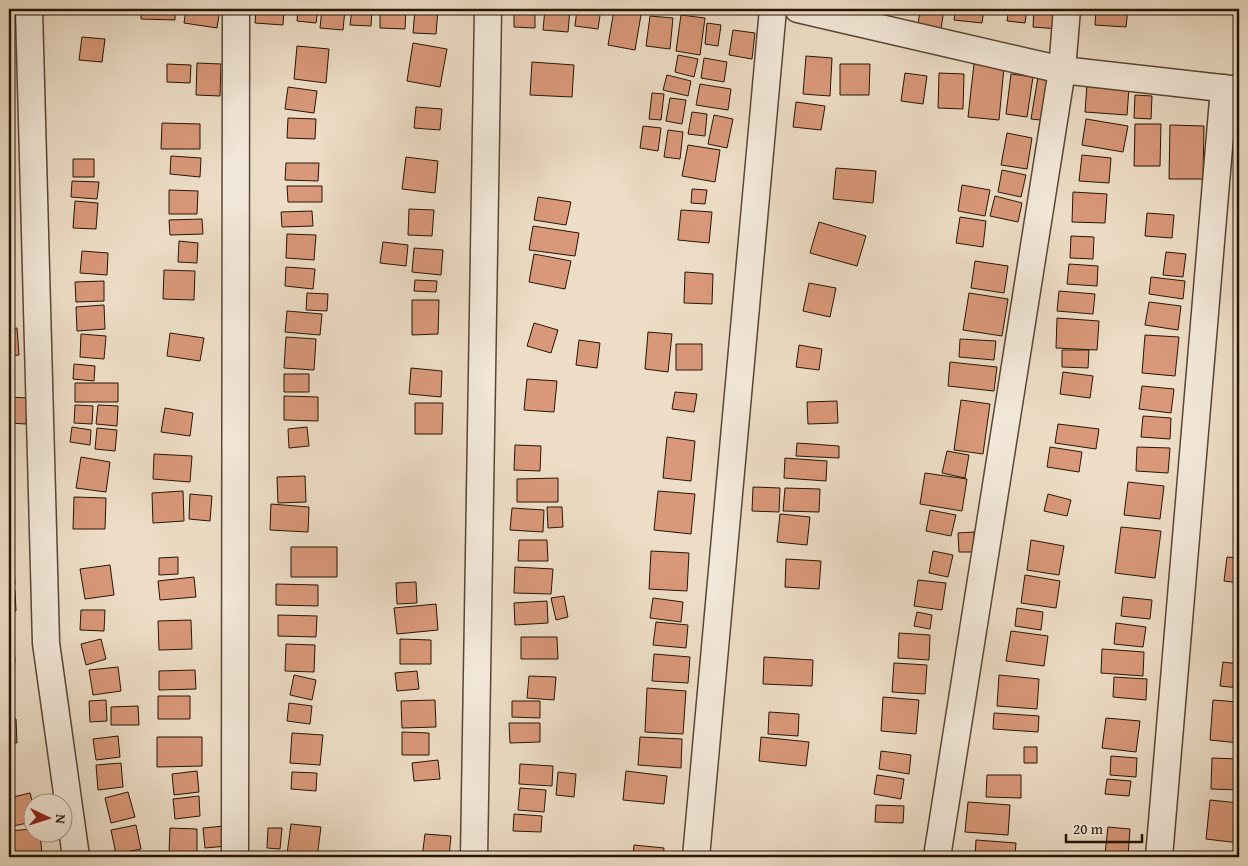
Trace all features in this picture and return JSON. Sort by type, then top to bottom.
[{"type":"street","points":[[29,9],[46,643],[76,857]]},
{"type":"street","points":[[235,857],[236,9]]},
{"type":"street","points":[[474,857],[488,9]]},
{"type":"street","points":[[696,857],[773,9]]},
{"type":"street","points":[[798,9],[1062,70],[1232,89],[1159,857]]},
{"type":"street","points":[[936,857],[1062,70],[1067,9]]},
{"type":"building","points":[[64,9],[90,9],[90,12],[64,12]]},
{"type":"building","points":[[141,9],[175,9],[175,20],[141,19]]},
{"type":"building","points":[[186,9],[220,9],[217,28],[184,23]]},
{"type":"building","points":[[256,9],[284,9],[283,25],[255,23]]},
{"type":"building","points":[[298,9],[318,9],[316,23],[297,21]]},
{"type":"building","points":[[322,9],[345,9],[343,30],[320,28]]},
{"type":"building","points":[[352,9],[372,9],[371,26],[350,25]]},
{"type":"building","points":[[380,9],[406,9],[405,29],[380,28]]},
{"type":"building","points":[[415,9],[438,9],[436,34],[413,33]]},
{"type":"building","points":[[514,9],[535,9],[535,28],[514,27]]},
{"type":"building","points":[[545,9],[570,9],[568,32],[543,30]]},
{"type":"building","points":[[577,9],[601,9],[598,29],[575,26]]},
{"type":"building","points":[[920,9],[944,9],[941,29],[918,26]]},
{"type":"building","points":[[956,9],[984,9],[982,23],[954,20]]},
{"type":"building","points":[[1009,9],[1027,9],[1025,23],[1007,21]]},
{"type":"building","points":[[1034,9],[1060,9],[1059,29],[1033,27]]},
{"type":"building","points":[[1096,9],[1128,9],[1126,27],[1095,25]]},
{"type":"building","points":[[614,10],[641,15],[635,50],[608,45]]},
{"type":"building","points":[[681,15],[705,18],[700,55],[676,51]]},
{"type":"building","points":[[650,16],[673,18],[670,49],[646,46]]},
{"type":"building","points":[[707,23],[721,25],[718,46],[705,44]]},
{"type":"building","points":[[733,30],[755,33],[752,59],[729,55]]},
{"type":"building","points":[[82,37],[105,39],[102,62],[79,60]]},
{"type":"building","points":[[413,43],[447,49],[440,87],[407,81]]},
{"type":"building","points":[[297,46],[329,49],[326,83],[294,79]]},
{"type":"building","points":[[678,55],[698,59],[694,77],[675,72]]},
{"type":"building","points":[[806,56],[832,58],[830,96],[803,94]]},
{"type":"building","points":[[704,58],[727,62],[724,82],[701,78]]},
{"type":"building","points":[[532,62],[574,65],[572,97],[530,95]]},
{"type":"building","points":[[197,63],[221,64],[220,96],[196,95]]},
{"type":"building","points":[[167,64],[191,65],[190,83],[167,82]]},
{"type":"building","points":[[840,64],[870,64],[869,95],[840,95]]},
{"type":"building","points":[[974,64],[1004,67],[999,120],[968,117]]},
{"type":"building","points":[[905,73],[927,76],[923,104],[901,101]]},
{"type":"building","points":[[939,73],[964,74],[963,109],[938,108]]},
{"type":"building","points":[[1011,74],[1033,77],[1027,117],[1006,114]]},
{"type":"building","points":[[667,75],[691,81],[688,96],[663,90]]},
{"type":"building","points":[[1038,77],[1056,80],[1050,121],[1031,119]]},
{"type":"building","points":[[700,84],[731,89],[728,110],[696,105]]},
{"type":"building","points":[[1087,84],[1129,87],[1127,115],[1085,112]]},
{"type":"building","points":[[288,87],[317,91],[314,113],[285,109]]},
{"type":"building","points":[[652,93],[664,94],[661,120],[649,119]]},
{"type":"building","points":[[1135,95],[1152,96],[1151,119],[1134,118]]},
{"type":"building","points":[[670,98],[686,100],[682,124],[666,121]]},
{"type":"building","points":[[796,102],[825,106],[821,130],[793,127]]},
{"type":"building","points":[[416,107],[442,109],[440,130],[414,128]]},
{"type":"building","points":[[692,112],[707,114],[705,136],[688,134]]},
{"type":"building","points":[[714,115],[733,119],[727,148],[708,144]]},
{"type":"building","points":[[288,118],[316,119],[315,139],[287,138]]},
{"type":"building","points":[[1086,119],[1128,126],[1123,152],[1082,145]]},
{"type":"building","points":[[162,123],[200,124],[200,149],[161,149]]},
{"type":"building","points":[[1135,124],[1161,124],[1160,166],[1134,166]]},
{"type":"building","points":[[1170,125],[1204,126],[1203,179],[1169,179]]},
{"type":"building","points":[[643,126],[661,128],[658,151],[640,148]]},
{"type":"building","points":[[668,130],[683,132],[680,159],[664,157]]},
{"type":"building","points":[[1007,133],[1032,138],[1027,169],[1001,165]]},
{"type":"building","points":[[688,145],[720,150],[715,182],[682,176]]},
{"type":"building","points":[[1082,155],[1111,158],[1109,183],[1079,181]]},
{"type":"building","points":[[171,156],[201,158],[200,177],[170,174]]},
{"type":"building","points":[[406,157],[438,161],[435,193],[402,189]]},
{"type":"building","points":[[73,159],[94,159],[94,177],[73,177]]},
{"type":"building","points":[[286,163],[319,163],[318,181],[285,180]]},
{"type":"building","points":[[836,168],[876,171],[873,203],[833,199]]},
{"type":"building","points":[[1002,170],[1026,175],[1021,197],[998,192]]},
{"type":"building","points":[[72,181],[99,182],[97,199],[71,197]]},
{"type":"building","points":[[962,185],[990,190],[985,216],[958,211]]},
{"type":"building","points":[[287,186],[322,186],[322,202],[288,202]]},
{"type":"building","points":[[692,189],[707,190],[705,204],[691,203]]},
{"type":"building","points":[[169,190],[198,191],[197,214],[169,214]]},
{"type":"building","points":[[1073,192],[1107,194],[1105,223],[1072,222]]},
{"type":"building","points":[[995,196],[1022,203],[1018,222],[990,216]]},
{"type":"building","points":[[538,197],[571,202],[566,225],[534,220]]},
{"type":"building","points":[[75,201],[98,203],[96,229],[73,228]]},
{"type":"building","points":[[409,209],[434,210],[432,236],[408,235]]},
{"type":"building","points":[[681,210],[712,212],[709,243],[678,240]]},
{"type":"building","points":[[312,211],[313,226],[282,227],[281,212]]},
{"type":"building","points":[[1147,213],[1174,215],[1172,238],[1145,236]]},
{"type":"building","points":[[960,217],[986,221],[983,247],[956,243]]},
{"type":"building","points":[[202,219],[203,234],[170,235],[169,220]]},
{"type":"building","points":[[819,222],[866,236],[857,266],[810,253]]},
{"type":"building","points":[[533,226],[579,233],[575,256],[529,250]]},
{"type":"building","points":[[287,234],[316,235],[314,260],[286,258]]},
{"type":"building","points":[[1071,236],[1094,237],[1093,259],[1070,258]]},
{"type":"building","points":[[179,241],[198,243],[197,263],[178,262]]},
{"type":"building","points":[[383,242],[408,245],[406,266],[380,263]]},
{"type":"building","points":[[414,248],[443,250],[441,275],[412,272]]},
{"type":"building","points":[[82,251],[108,253],[107,275],[80,273]]},
{"type":"building","points":[[1166,252],[1186,254],[1183,277],[1163,275]]},
{"type":"building","points":[[534,254],[571,261],[565,289],[529,282]]},
{"type":"building","points":[[975,261],[1008,266],[1004,293],[971,288]]},
{"type":"building","points":[[1069,264],[1098,266],[1097,286],[1067,284]]},
{"type":"building","points":[[286,267],[315,269],[313,289],[285,286]]},
{"type":"building","points":[[164,270],[195,271],[194,300],[163,299]]},
{"type":"building","points":[[685,272],[713,274],[712,304],[684,303]]},
{"type":"building","points":[[1151,277],[1185,281],[1183,299],[1149,294]]},
{"type":"building","points":[[415,280],[437,281],[436,292],[414,291]]},
{"type":"building","points":[[104,281],[104,301],[76,302],[75,282]]},
{"type":"building","points":[[809,283],[836,288],[830,317],[803,311]]},
{"type":"building","points":[[1059,291],[1095,294],[1093,314],[1057,311]]},
{"type":"building","points":[[307,293],[328,294],[327,311],[306,310]]},
{"type":"building","points":[[969,293],[1008,299],[1002,336],[963,330]]},
{"type":"building","points":[[412,300],[439,300],[438,334],[412,335]]},
{"type":"building","points":[[1149,302],[1181,306],[1178,330],[1145,325]]},
{"type":"building","points":[[104,305],[105,329],[77,331],[76,307]]},
{"type":"building","points":[[287,311],[322,314],[320,335],[285,332]]},
{"type":"building","points":[[1057,318],[1099,321],[1097,350],[1056,348]]},
{"type":"building","points":[[534,323],[558,330],[551,353],[527,346]]},
{"type":"building","points":[[17,328],[19,355],[9,356],[9,329]]},
{"type":"building","points":[[648,332],[672,334],[668,372],[645,369]]},
{"type":"building","points":[[170,333],[204,338],[200,361],[167,356]]},
{"type":"building","points":[[81,334],[106,336],[104,359],[80,357]]},
{"type":"building","points":[[1145,335],[1179,337],[1175,376],[1142,373]]},
{"type":"building","points":[[286,337],[316,339],[314,370],[284,368]]},
{"type":"building","points":[[960,339],[996,341],[994,360],[959,357]]},
{"type":"building","points":[[579,340],[600,343],[597,368],[576,365]]},
{"type":"building","points":[[676,344],[702,344],[702,370],[676,370]]},
{"type":"building","points":[[799,345],[822,349],[819,370],[796,367]]},
{"type":"building","points":[[1062,350],[1089,350],[1088,368],[1062,367]]},
{"type":"building","points":[[950,362],[997,367],[994,391],[948,386]]},
{"type":"building","points":[[74,364],[95,366],[94,381],[73,379]]},
{"type":"building","points":[[411,368],[442,371],[441,397],[409,394]]},
{"type":"building","points":[[1063,372],[1093,376],[1090,398],[1060,394]]},
{"type":"building","points":[[284,374],[309,374],[309,392],[284,392]]},
{"type":"building","points":[[527,379],[557,381],[554,412],[524,410]]},
{"type":"building","points":[[75,383],[118,383],[118,402],[75,402]]},
{"type":"building","points":[[1142,386],[1174,389],[1171,413],[1139,409]]},
{"type":"building","points":[[675,392],[697,394],[694,412],[672,409]]},
{"type":"building","points":[[284,396],[318,397],[318,421],[284,420]]},
{"type":"building","points":[[9,397],[28,398],[26,424],[9,423]]},
{"type":"building","points":[[961,400],[990,404],[983,454],[954,450]]},
{"type":"building","points":[[837,401],[838,423],[808,424],[807,402]]},
{"type":"building","points":[[415,403],[443,403],[442,434],[415,434]]},
{"type":"building","points":[[75,405],[93,406],[92,424],[74,423]]},
{"type":"building","points":[[98,405],[118,406],[117,426],[96,424]]},
{"type":"building","points":[[165,408],[193,413],[190,436],[161,432]]},
{"type":"building","points":[[1143,416],[1171,418],[1170,439],[1141,437]]},
{"type":"building","points":[[1058,424],[1099,429],[1096,449],[1055,443]]},
{"type":"building","points":[[72,427],[91,430],[90,445],[70,442]]},
{"type":"building","points":[[307,427],[309,446],[289,448],[288,429]]},
{"type":"building","points":[[97,428],[117,430],[115,451],[95,449]]},
{"type":"building","points":[[667,437],[695,441],[691,481],[663,478]]},
{"type":"building","points":[[797,443],[839,446],[839,458],[796,456]]},
{"type":"building","points":[[515,445],[541,446],[540,471],[514,470]]},
{"type":"building","points":[[1050,447],[1082,452],[1079,472],[1047,467]]},
{"type":"building","points":[[1137,447],[1170,448],[1168,473],[1136,471]]},
{"type":"building","points":[[1237,450],[1239,450],[1239,486],[1235,486]]},
{"type":"building","points":[[947,451],[969,455],[965,478],[942,473]]},
{"type":"building","points":[[154,454],[192,456],[190,482],[153,479]]},
{"type":"building","points":[[81,457],[110,462],[106,492],[76,488]]},
{"type":"building","points":[[785,458],[827,461],[826,481],[784,478]]},
{"type":"building","points":[[925,473],[967,479],[962,511],[920,504]]},
{"type":"building","points":[[305,476],[306,502],[278,503],[277,477]]},
{"type":"building","points":[[558,478],[558,502],[517,502],[517,479]]},
{"type":"building","points":[[1128,482],[1164,486],[1160,519],[1124,515]]},
{"type":"building","points":[[753,487],[780,488],[779,512],[752,511]]},
{"type":"building","points":[[785,488],[820,489],[819,512],[783,511]]},
{"type":"building","points":[[183,491],[184,521],[153,523],[152,493]]},
{"type":"building","points":[[658,491],[695,494],[691,534],[654,530]]},
{"type":"building","points":[[190,494],[212,496],[210,521],[189,519]]},
{"type":"building","points":[[1048,494],[1071,500],[1067,516],[1044,511]]},
{"type":"building","points":[[74,497],[106,498],[105,529],[73,529]]},
{"type":"building","points":[[271,504],[309,507],[308,532],[270,530]]},
{"type":"building","points":[[1235,506],[1239,506],[1239,535],[1234,535]]},
{"type":"building","points":[[547,507],[562,507],[563,527],[548,528]]},
{"type":"building","points":[[512,508],[544,510],[543,532],[510,530]]},
{"type":"building","points":[[930,510],[956,515],[951,536],[926,531]]},
{"type":"building","points":[[780,514],[810,517],[807,545],[777,542]]},
{"type":"building","points":[[1121,527],[1161,531],[1155,578],[1115,573]]},
{"type":"building","points":[[974,532],[974,552],[959,552],[958,533]]},
{"type":"building","points":[[519,540],[547,540],[548,561],[518,561]]},
{"type":"building","points":[[1031,540],[1064,546],[1059,575],[1027,570]]},
{"type":"building","points":[[291,547],[337,547],[337,577],[291,577]]},
{"type":"building","points":[[651,551],[689,553],[687,591],[649,589]]},
{"type":"building","points":[[933,551],[953,555],[948,577],[929,573]]},
{"type":"building","points":[[178,557],[178,574],[159,575],[159,558]]},
{"type":"building","points":[[1227,557],[1239,558],[1239,583],[1224,581]]},
{"type":"building","points":[[786,559],[821,561],[819,589],[785,587]]},
{"type":"building","points":[[9,563],[14,563],[15,585],[9,585]]},
{"type":"building","points":[[110,565],[114,595],[85,599],[80,569]]},
{"type":"building","points":[[515,567],[553,569],[551,594],[514,593]]},
{"type":"building","points":[[1025,575],[1060,581],[1056,608],[1021,603]]},
{"type":"building","points":[[194,577],[196,597],[160,600],[158,581]]},
{"type":"building","points":[[918,580],[946,583],[942,610],[914,606]]},
{"type":"building","points":[[416,582],[417,603],[397,604],[396,583]]},
{"type":"building","points":[[276,584],[318,585],[318,606],[276,605]]},
{"type":"building","points":[[9,590],[15,590],[16,611],[9,611]]},
{"type":"building","points":[[564,596],[568,617],[556,620],[551,598]]},
{"type":"building","points":[[1123,597],[1152,600],[1150,619],[1121,616]]},
{"type":"building","points":[[653,598],[683,602],[681,622],[650,618]]},
{"type":"building","points":[[547,601],[548,623],[515,625],[514,603]]},
{"type":"building","points":[[436,604],[438,630],[397,634],[394,608]]},
{"type":"building","points":[[1238,604],[1239,628],[1235,628]]},
{"type":"building","points":[[1017,608],[1043,612],[1041,630],[1015,626]]},
{"type":"building","points":[[81,610],[105,610],[104,631],[80,630]]},
{"type":"building","points":[[917,612],[932,615],[930,629],[914,626]]},
{"type":"building","points":[[278,615],[317,616],[316,637],[278,636]]},
{"type":"building","points":[[191,620],[192,649],[159,650],[158,621]]},
{"type":"building","points":[[656,622],[688,625],[686,648],[653,645]]},
{"type":"building","points":[[1116,623],[1146,627],[1143,647],[1114,644]]},
{"type":"building","points":[[1011,631],[1048,636],[1044,666],[1006,661]]},
{"type":"building","points":[[899,633],[930,635],[929,660],[898,658]]},
{"type":"building","points":[[521,637],[557,637],[558,659],[521,659]]},
{"type":"building","points":[[101,639],[106,659],[86,665],[81,644]]},
{"type":"building","points":[[400,639],[431,640],[431,664],[400,664]]},
{"type":"building","points":[[286,644],[315,645],[314,672],[285,671]]},
{"type":"building","points":[[1102,649],[1144,652],[1143,676],[1101,673]]},
{"type":"building","points":[[654,654],[690,657],[688,683],[652,681]]},
{"type":"building","points":[[9,657],[15,657],[14,678],[9,678]]},
{"type":"building","points":[[764,657],[813,660],[812,686],[763,684]]},
{"type":"building","points":[[1223,662],[1239,664],[1239,688],[1220,686]]},
{"type":"building","points":[[894,663],[927,665],[925,694],[892,692]]},
{"type":"building","points":[[118,667],[121,691],[93,695],[89,670]]},
{"type":"building","points":[[195,670],[196,689],[159,690],[159,671]]},
{"type":"building","points":[[417,671],[419,689],[397,691],[395,673]]},
{"type":"building","points":[[294,675],[316,680],[312,700],[290,695]]},
{"type":"building","points":[[999,675],[1039,679],[1037,709],[997,706]]},
{"type":"building","points":[[529,676],[556,677],[554,700],[527,698]]},
{"type":"building","points":[[1114,677],[1147,679],[1146,700],[1113,697]]},
{"type":"building","points":[[647,688],[686,691],[683,734],[645,732]]},
{"type":"building","points":[[158,696],[190,696],[190,719],[158,719]]},
{"type":"building","points":[[883,697],[919,700],[916,734],[881,731]]},
{"type":"building","points":[[106,700],[107,721],[90,722],[89,701]]},
{"type":"building","points":[[435,700],[436,727],[402,728],[401,701]]},
{"type":"building","points":[[1213,700],[1239,702],[1239,743],[1210,740]]},
{"type":"building","points":[[512,701],[540,701],[540,718],[512,717]]},
{"type":"building","points":[[289,703],[312,706],[310,724],[287,721]]},
{"type":"building","points":[[138,706],[139,725],[111,725],[111,707]]},
{"type":"building","points":[[769,712],[799,714],[798,736],[768,734]]},
{"type":"building","points":[[994,713],[1039,716],[1038,732],[993,729]]},
{"type":"building","points":[[1106,718],[1140,721],[1136,752],[1102,748]]},
{"type":"building","points":[[9,719],[16,719],[17,743],[9,743]]},
{"type":"building","points":[[509,723],[540,723],[540,742],[510,743]]},
{"type":"building","points":[[402,732],[429,733],[429,755],[402,755]]},
{"type":"building","points":[[292,733],[323,735],[320,765],[290,763]]},
{"type":"building","points":[[118,736],[120,757],[96,760],[93,739]]},
{"type":"building","points":[[157,737],[202,737],[202,766],[157,767]]},
{"type":"building","points":[[640,737],[682,739],[681,768],[638,765]]},
{"type":"building","points":[[761,737],[809,742],[806,766],[759,761]]},
{"type":"building","points":[[1024,747],[1037,747],[1037,763],[1024,763]]},
{"type":"building","points":[[881,751],[911,755],[909,774],[879,769]]},
{"type":"building","points":[[1111,756],[1137,758],[1136,777],[1110,775]]},
{"type":"building","points":[[1212,758],[1239,759],[1239,790],[1211,789]]},
{"type":"building","points":[[438,760],[440,779],[414,781],[412,763]]},
{"type":"building","points":[[121,763],[123,787],[98,790],[96,765]]},
{"type":"building","points":[[520,764],[553,766],[552,786],[519,784]]},
{"type":"building","points":[[197,771],[199,792],[174,795],[172,774]]},
{"type":"building","points":[[626,771],[667,776],[664,804],[623,800]]},
{"type":"building","points":[[292,772],[317,773],[316,791],[291,789]]},
{"type":"building","points":[[558,772],[576,774],[574,797],[556,795]]},
{"type":"building","points":[[877,775],[904,779],[901,799],[874,794]]},
{"type":"building","points":[[987,775],[1021,775],[1021,798],[986,797]]},
{"type":"building","points":[[1107,779],[1131,781],[1129,796],[1105,794]]},
{"type":"building","points":[[520,788],[546,790],[544,812],[518,810]]},
{"type":"building","points":[[128,792],[135,817],[111,823],[105,798]]},
{"type":"building","points":[[22,795],[22,824],[9,827],[9,798]]},
{"type":"building","points":[[199,796],[200,816],[175,819],[173,799]]},
{"type":"building","points":[[1210,800],[1239,803],[1239,843],[1206,839]]},
{"type":"building","points":[[968,802],[1010,805],[1008,835],[965,832]]},
{"type":"building","points":[[876,805],[904,806],[903,823],[875,822]]},
{"type":"building","points":[[514,814],[542,816],[541,832],[513,831]]},
{"type":"building","points":[[291,824],[321,827],[317,857],[287,854]]},
{"type":"building","points":[[136,825],[141,849],[116,854],[111,830]]},
{"type":"building","points":[[224,826],[227,846],[205,848],[203,828]]},
{"type":"building","points":[[1108,827],[1130,829],[1128,856],[1105,854]]},
{"type":"building","points":[[170,828],[197,829],[197,853],[169,853]]},
{"type":"building","points":[[268,828],[282,828],[280,849],[267,848]]},
{"type":"building","points":[[22,830],[22,844],[41,844],[42,854],[10,856],[9,831]]},
{"type":"building","points":[[425,834],[451,836],[449,857],[422,857]]},
{"type":"building","points":[[976,840],[1016,843],[1015,857],[975,857]]},
{"type":"building","points":[[634,845],[664,848],[663,857],[633,857]]}]
